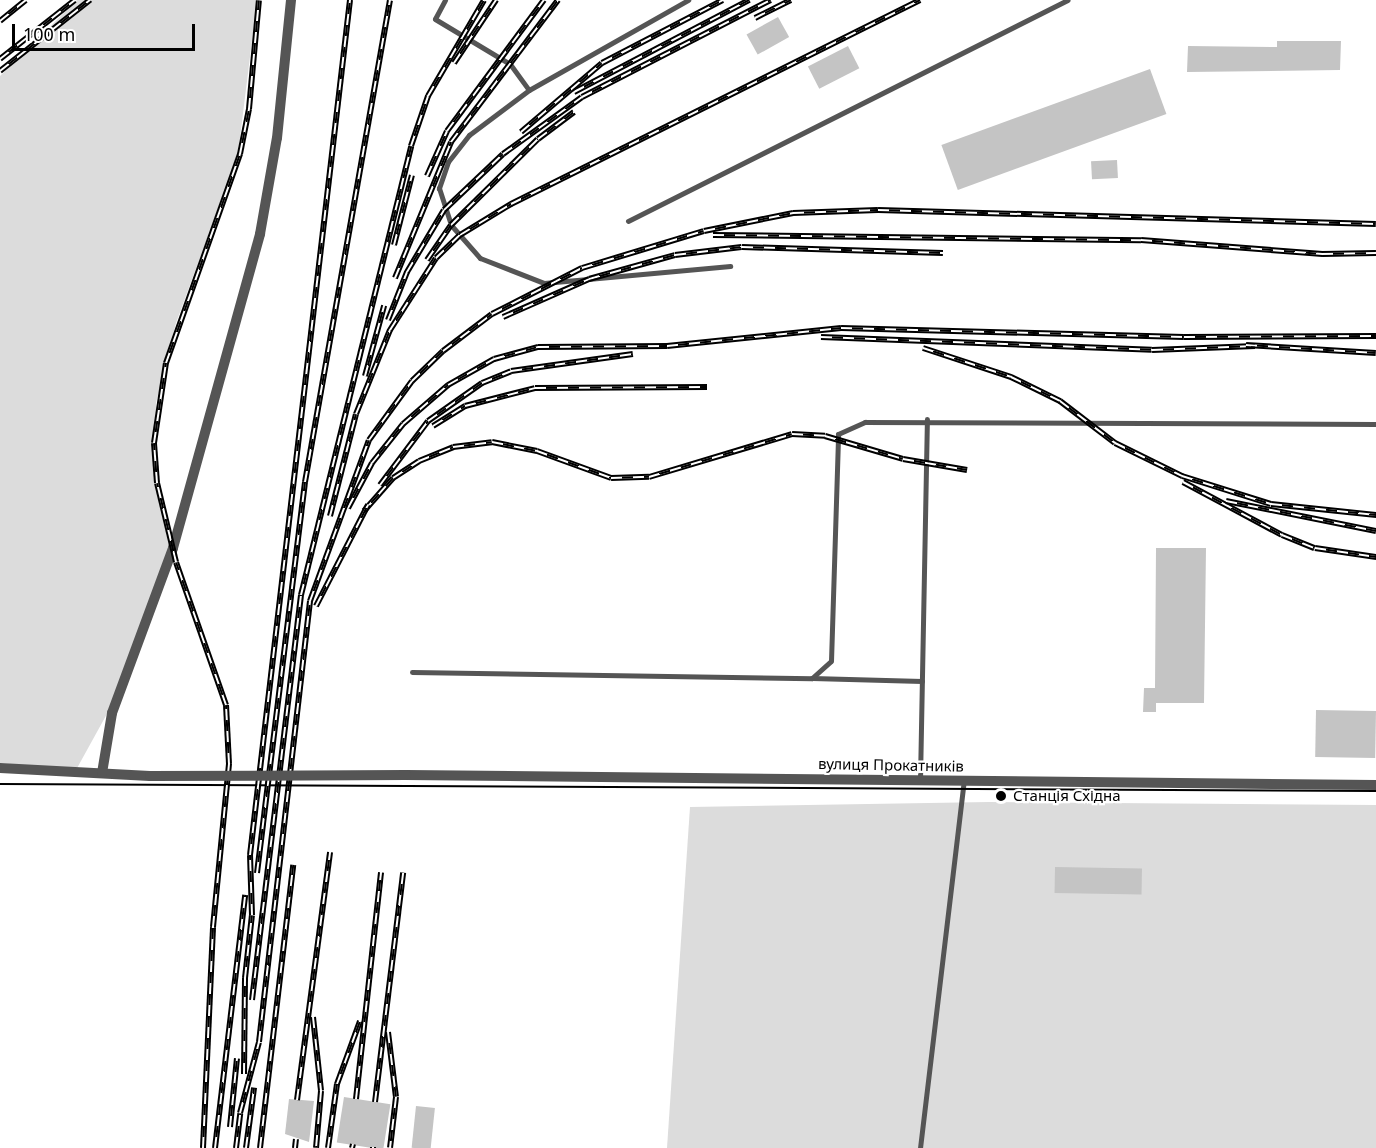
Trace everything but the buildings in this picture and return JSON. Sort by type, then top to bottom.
[{"type":"street","points":[[102,773],[112,713],[173,548],[260,234],[277,138],[291,0]]},
{"type":"street","name":"вулиця Прокатників","points":[[0,768],[150,776],[406,775],[1376,785]]},
{"type":"lane","points":[[445,0],[435,19],[510,64],[529,90]]},
{"type":"lane","points":[[688,0],[529,90],[469,135],[448,162],[439,188],[451,225],[480,258],[544,284],[730,266]]},
{"type":"lane","points":[[628,221],[1068,0]]},
{"type":"lane","points":[[812,678],[831,661],[838,434],[881,418],[1376,424]]},
{"type":"lane","points":[[920,780],[927,419]]},
{"type":"lane","points":[[412,672],[922,681]]},
{"type":"lane","points":[[920,1148],[964,780]]},
{"type":"shaded area","points":[[77,0],[257,0],[238,154],[176,323],[156,403],[155,484],[170,549],[108,712],[76,770],[0,763],[0,76]]},
{"type":"shaded area","points":[[989,802],[1376,805],[1376,1148],[667,1148],[690,807]]},
{"type":"tram line","points":[[0,784],[1376,791]]},
{"type":"railway","points":[[0,21],[26,0]]},
{"type":"railway","points":[[0,59],[75,0]]},
{"type":"railway","points":[[0,71],[90,0]]},
{"type":"railway","points":[[203,1148],[213,927],[229,764],[226,705],[176,562],[157,483],[154,443],[166,363],[240,154],[249,109],[259,0]]},
{"type":"railway","points":[[244,1074],[245,978],[252,915],[250,855],[350,0]]},
{"type":"railway","points":[[257,873],[305,482],[390,0]]},
{"type":"railway","points":[[252,1000],[301,595],[411,146],[428,96],[484,0]]},
{"type":"railway","points":[[454,63],[496,0]]},
{"type":"railway","points":[[427,176],[447,131],[544,0]]},
{"type":"railway","points":[[395,278],[451,142],[558,0]]},
{"type":"railway","points":[[521,132],[602,63],[723,0]]},
{"type":"railway","points":[[574,92],[749,0]]},
{"type":"railway","points":[[388,320],[407,272],[444,210],[503,154],[582,97],[771,0]]},
{"type":"railway","points":[[755,18],[791,0]]},
{"type":"railway","points":[[330,516],[356,414],[390,330],[436,258],[460,235],[511,204],[920,0]]},
{"type":"railway","points":[[427,260],[451,225],[538,139],[574,112]]},
{"type":"railway","points":[[394,245],[412,175]]},
{"type":"railway","points":[[236,1148],[240,1113],[259,1042],[310,601],[369,440],[412,381],[443,351],[492,314],[582,268],[704,231],[793,213],[878,210],[1376,224]]},
{"type":"railway","points":[[713,235],[1141,240],[1322,254],[1376,253]]},
{"type":"railway","points":[[503,317],[589,279],[675,255],[742,247],[943,253]]},
{"type":"railway","points":[[365,376],[384,306]]},
{"type":"railway","points":[[348,508],[372,463],[403,424],[448,385],[494,359],[538,347],[667,346],[841,328],[1184,337],[1376,336]]},
{"type":"railway","points":[[821,337],[1152,350],[1255,346]]},
{"type":"railway","points":[[1246,345],[1376,353]]},
{"type":"railway","points":[[923,348],[1011,377],[1060,401],[1115,443],[1182,476],[1271,504],[1376,515]]},
{"type":"railway","points":[[380,485],[428,421],[482,383],[511,371],[633,354]]},
{"type":"railway","points":[[433,426],[465,406],[535,388],[707,387]]},
{"type":"railway","points":[[364,511],[393,478],[419,461],[453,447],[492,442],[537,451],[611,478],[649,477],[792,434],[825,436],[903,459],[967,470]]},
{"type":"railway","points":[[1183,482],[1282,535],[1315,548],[1376,557]]},
{"type":"railway","points":[[1226,501],[1376,531]]},
{"type":"railway","points":[[316,606],[368,505]]},
{"type":"railway","points":[[297,1100],[330,852]]},
{"type":"railway","points":[[260,1148],[293,865]]},
{"type":"railway","points":[[356,1099],[381,872]]},
{"type":"railway","points":[[375,1102],[403,873]]},
{"type":"railway","points":[[215,1148],[245,895]]},
{"type":"railway","points":[[313,1017],[321,1091],[316,1148]]},
{"type":"railway","points":[[328,1148],[337,1084],[360,1021]]},
{"type":"railway","points":[[388,1032],[396,1097],[390,1148]]},
{"type":"railway","points":[[230,1127],[237,1058]]},
{"type":"railway","points":[[246,1148],[254,1088]]},
{"type":"railway","points":[[295,1148],[296,1139]]},
{"type":"railway","points":[[352,1148],[353,1144]]},
{"type":"place","name":"Станція Східна","points":[[1001,796]]}]
